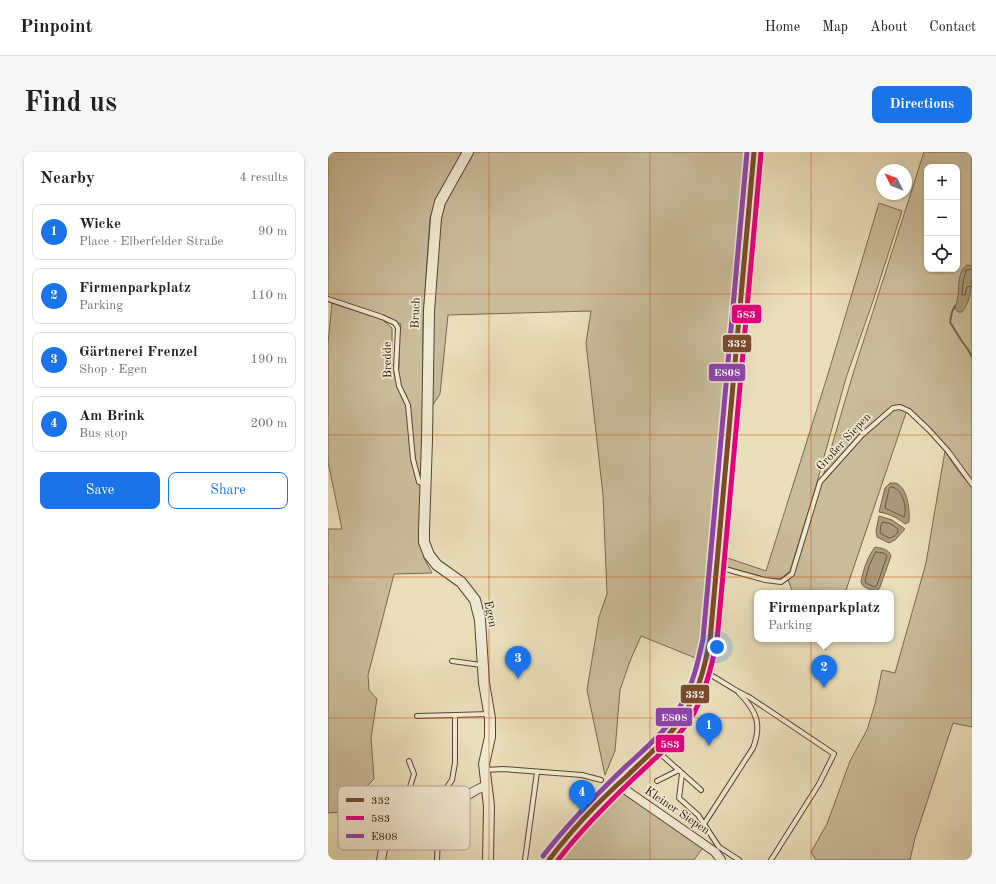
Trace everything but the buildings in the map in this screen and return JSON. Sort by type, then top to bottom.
[{"type":"main road","points":[[549,860],[571,833],[617,784],[673,730],[687,711],[696,693],[703,671],[710,640],[754,152]]},
{"type":"street","name":"Bruch","points":[[426,484],[429,311],[436,218],[440,202],[468,152]]},
{"type":"street","name":"Egen","points":[[426,484],[424,542],[429,555],[437,565],[461,582],[474,600],[480,620],[484,683],[489,714],[490,737],[485,756],[486,786],[489,806],[488,860]]},
{"type":"street","name":"Kleiner Siepen","points":[[617,784],[715,852],[721,860]]},
{"type":"street","points":[[470,794],[486,786]]},
{"type":"street","points":[[381,860],[383,850]]},
{"type":"lane","name":"Bredde","points":[[328,299],[382,317],[395,323],[398,328],[396,369],[399,386],[408,405],[414,459],[419,482],[426,484]]},
{"type":"lane","name":"Großer Siepen","points":[[717,567],[765,580],[781,582],[792,574],[820,482],[862,435],[892,408],[900,407],[908,411],[929,430],[948,451],[972,484]]},
{"type":"lane","points":[[452,661],[483,665]]},
{"type":"lane","points":[[703,671],[715,676],[747,700],[756,718],[758,728],[757,737],[753,748],[704,824]]},
{"type":"lane","points":[[738,692],[749,696],[834,754],[819,784],[771,860]]},
{"type":"lane","points":[[417,716],[489,714]]},
{"type":"lane","points":[[448,786],[452,780],[455,764],[455,715]]},
{"type":"lane","points":[[655,748],[701,790]]},
{"type":"lane","points":[[409,762],[414,774],[410,786]]},
{"type":"lane","points":[[485,770],[503,769],[582,776],[602,780]]},
{"type":"lane","points":[[657,781],[679,770]]},
{"type":"lane","points":[[525,860],[537,772]]},
{"type":"lane","points":[[682,774],[679,798],[698,815],[719,847],[739,860]]},
{"type":"lane","points":[[437,850],[437,860]]},
{"type":"shaded area","points":[[328,152],[464,152],[437,198],[430,218],[423,322],[422,534],[424,558],[432,573],[394,574],[368,675],[369,690],[377,699],[371,738],[374,779],[367,786],[338,786],[338,812],[328,813],[328,529],[342,529],[328,462],[328,343],[332,303],[383,320],[392,328],[392,374],[399,369],[399,338],[401,324],[368,310],[328,297]]},
{"type":"shaded area","points":[[471,152],[748,152],[722,425],[715,543],[704,635],[703,661],[641,636],[620,690],[615,751],[605,775],[587,690],[599,617],[607,594],[603,495],[586,343],[591,311],[448,315],[440,394],[432,406],[433,287],[441,207]]},
{"type":"shaded area","points":[[924,152],[972,152],[972,482],[950,450],[910,409],[906,413],[846,590],[792,590],[788,580],[793,573],[852,377],[909,200],[912,200],[912,190]]},
{"type":"shaded area","points":[[879,203],[902,211],[846,378],[814,493],[790,571],[780,579],[765,578],[719,565],[719,555],[766,571],[828,374]]},
{"type":"shaded area","points":[[945,451],[958,471],[972,487],[972,727],[953,723],[915,838],[910,860],[816,860],[811,852],[827,824],[850,761],[867,730],[875,704],[882,670],[895,673],[926,563]]},
{"type":"shaded area","points":[[816,642],[828,642],[825,650]]},
{"type":"shaded area","points":[[618,788],[704,846],[694,860],[555,860],[579,828]]},
{"type":"water","points":[[967,265],[972,266],[970,296],[962,312],[958,312],[956,310],[956,306],[959,282],[961,272]]},
{"type":"water","points":[[890,483],[896,483],[900,486],[906,495],[909,522],[905,524],[893,516],[879,512],[885,488]]},
{"type":"water","points":[[879,516],[892,520],[905,529],[895,540],[889,543],[877,537],[876,531]]},
{"type":"water","points":[[875,547],[887,550],[891,556],[878,590],[865,587],[861,582],[866,563]]},
{"type":"waterway","points":[[955,306],[950,322],[972,357]]},
{"type":"transit line","name":"E808","points":[[543,856],[591,801],[669,724],[685,697],[695,673],[703,639],[747,152]]},
{"type":"transit line","name":"332","points":[[549,860],[586,816],[660,744],[674,728],[692,701],[702,676],[710,640],[754,152]]},
{"type":"transit line","name":"583","points":[[558,860],[594,818],[681,732],[694,713],[708,677],[717,641],[761,153]]},
{"type":"place","name":"Gärtnerei Frenzel","points":[[518,679]]},
{"type":"place","name":"Firmenparkplatz","points":[[824,688]]},
{"type":"place","name":"Wicke","points":[[709,746]]},
{"type":"place","name":"Am Brink","points":[[582,813]]}]
